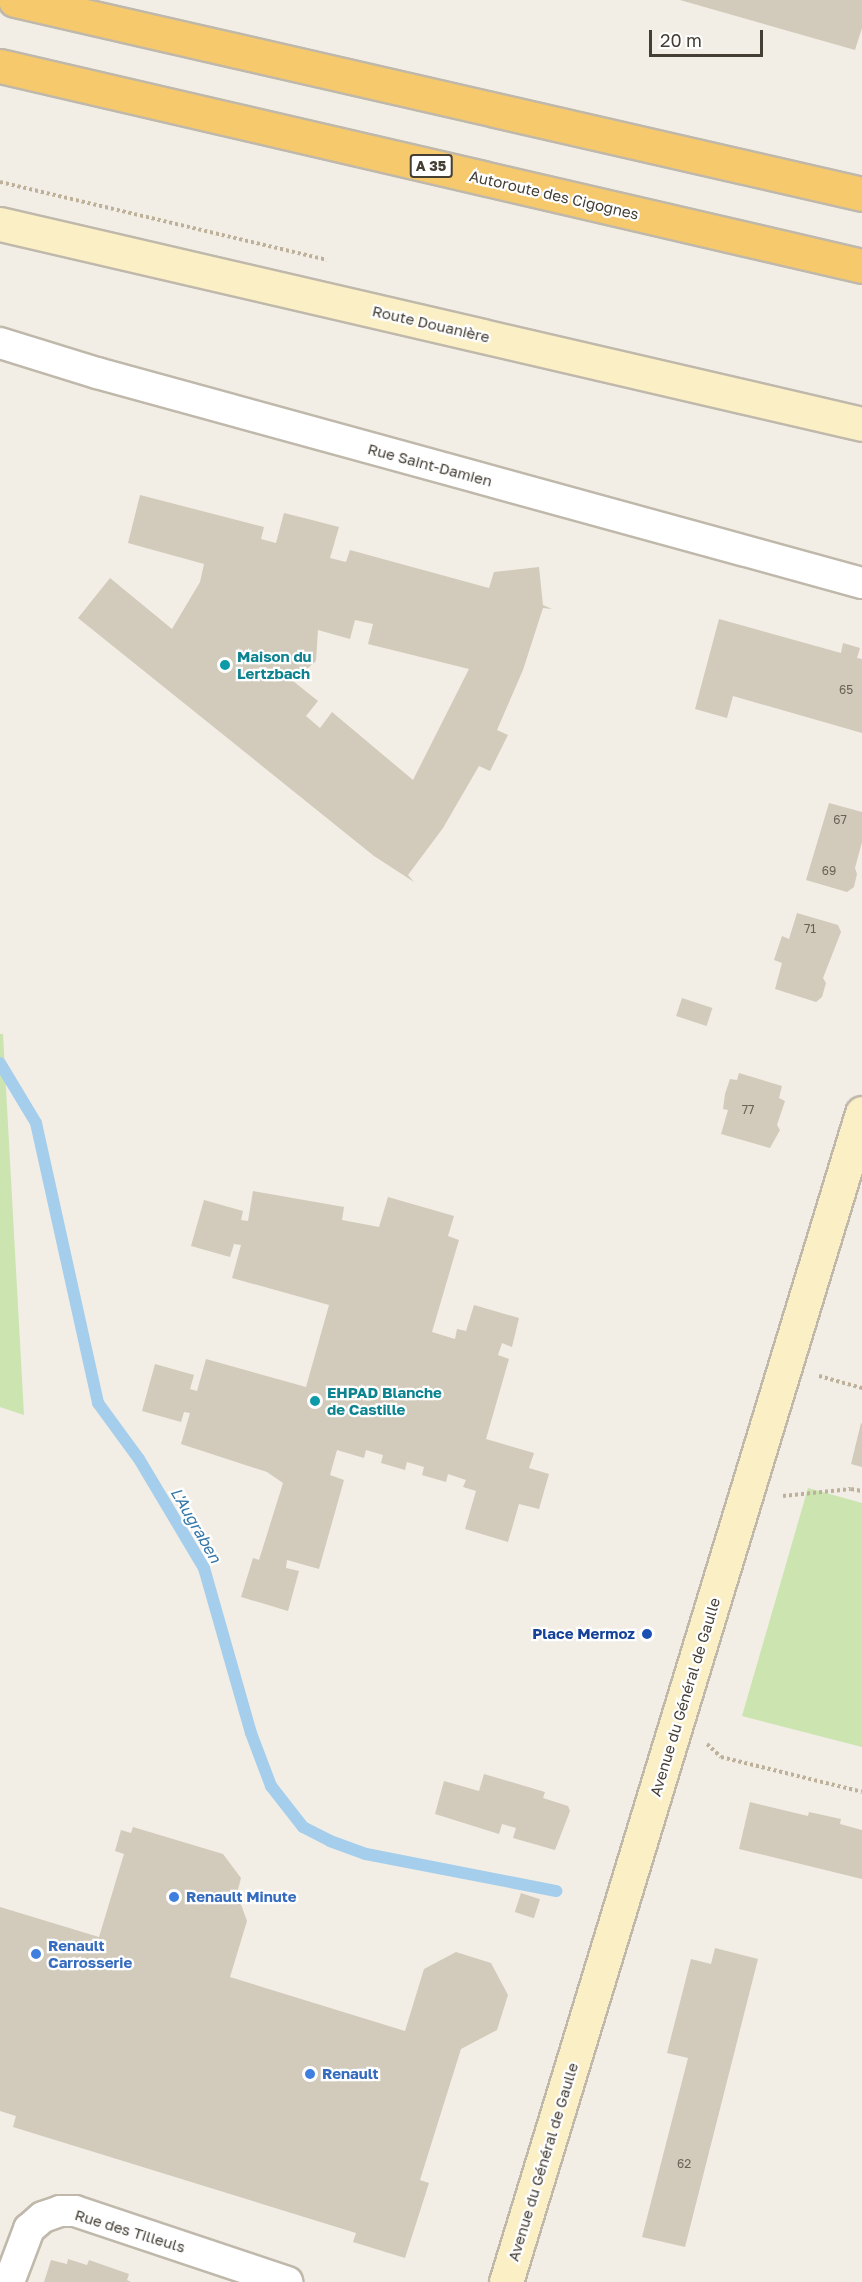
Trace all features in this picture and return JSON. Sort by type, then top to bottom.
[{"type":"highway","points":[[15,0],[862,194]]},
{"type":"highway","name":"Autoroute des Cigognes","points":[[0,66],[862,266]]},
{"type":"main road","name":"Route Douanière","points":[[0,224],[862,424]]},
{"type":"main road","name":"Avenue du Général de Gaulle","points":[[506,2282],[862,1113]]},
{"type":"street","name":"Rue Saint-Damien","points":[[0,343],[97,373],[862,583]]},
{"type":"street","name":"Rue des Tilleuls","points":[[9,2282],[29,2229],[43,2217],[60,2211],[75,2211],[287,2282]]},
{"type":"path","points":[[786,1368],[862,1388]]},
{"type":"path","points":[[746,1494],[793,1496],[851,1488],[862,1491]]},
{"type":"path","points":[[674,1733],[703,1741],[721,1757],[862,1792]]},
{"type":"green space","points":[[0,1034],[3,1034],[24,1415],[0,1407]]},
{"type":"green space","points":[[808,1488],[862,1503],[862,1747],[742,1716]]},
{"type":"building","points":[[680,0],[862,0],[862,28],[855,50]]},
{"type":"building","name":"Maison du Lertzbach","points":[[140,495],[264,527],[261,539],[276,543],[284,513],[339,527],[330,558],[346,562],[350,550],[489,588],[494,572],[539,567],[543,605],[552,609],[543,608],[523,670],[497,730],[508,735],[490,771],[479,766],[443,828],[408,875],[414,882],[374,856],[78,618],[110,578],[172,629],[200,582],[204,564],[128,543]],"holes":[[[355,620],[373,624],[368,644],[469,669],[413,780],[332,712],[320,728],[306,716],[318,701],[293,681],[316,661],[318,630],[350,639]]]},
{"type":"building","points":[[719,619],[841,653],[843,643],[860,648],[857,658],[862,659],[862,733],[733,696],[727,718],[695,709]]},
{"type":"building","points":[[829,803],[862,812],[862,842],[855,868],[857,874],[854,887],[847,892],[806,880]]},
{"type":"building","points":[[797,913],[838,925],[841,932],[823,978],[826,983],[822,997],[816,1002],[775,989],[782,963],[774,960],[782,936],[789,939]]},
{"type":"building","points":[[682,998],[712,1008],[707,1026],[676,1016]]},
{"type":"building","points":[[739,1073],[782,1086],[779,1098],[785,1101],[777,1125],[780,1130],[770,1148],[721,1134],[728,1110],[723,1109],[725,1094],[730,1079],[737,1080]]},
{"type":"building","name":"EHPAD Blanche de Castille","points":[[253,1191],[344,1207],[342,1220],[379,1227],[388,1197],[454,1216],[448,1236],[459,1240],[432,1332],[455,1339],[457,1329],[466,1331],[474,1305],[519,1318],[512,1347],[502,1343],[498,1355],[509,1359],[486,1439],[534,1453],[529,1468],[549,1474],[539,1509],[519,1504],[508,1542],[465,1529],[476,1491],[463,1487],[466,1480],[448,1474],[446,1482],[422,1475],[424,1467],[407,1462],[405,1470],[381,1463],[383,1455],[366,1450],[364,1458],[337,1450],[330,1475],[344,1480],[319,1569],[287,1560],[286,1568],[299,1571],[288,1611],[241,1597],[253,1558],[259,1560],[283,1483],[267,1472],[181,1444],[190,1413],[184,1412],[181,1422],[142,1411],[155,1364],[194,1375],[190,1389],[197,1391],[206,1359],[306,1387],[329,1305],[232,1278],[241,1245],[234,1244],[230,1257],[191,1246],[204,1200],[243,1211],[241,1220],[248,1221]]},
{"type":"building","points":[[862,1424],[862,1467],[851,1464]]},
{"type":"building","points":[[484,1774],[545,1792],[543,1798],[568,1806],[570,1811],[555,1850],[513,1838],[516,1828],[502,1824],[499,1834],[435,1814],[444,1781],[479,1791]]},
{"type":"building","points":[[750,1802],[808,1816],[809,1812],[841,1819],[840,1824],[862,1830],[862,1879],[739,1849]]},
{"type":"building","points":[[133,1827],[223,1854],[241,1878],[237,1893],[247,1921],[230,1977],[405,2031],[424,1969],[456,1952],[491,1963],[508,1995],[497,2030],[461,2049],[420,2180],[429,2183],[405,2258],[353,2242],[356,2233],[13,2127],[16,2116],[0,2111],[0,1907],[99,1937],[124,1854],[115,1851],[121,1830],[131,1833]]},
{"type":"building","points":[[521,1893],[540,1899],[534,1918],[515,1912]]},
{"type":"building","points":[[715,1948],[758,1959],[685,2247],[642,2237],[688,2058],[667,2053],[691,1959],[711,1964]]},
{"type":"building","points":[[68,2259],[87,2265],[89,2260],[129,2274],[127,2280],[131,2282],[44,2282],[51,2260],[67,2264]]},
{"type":"waterway","name":"L'Augraben","points":[[0,1063],[36,1123],[98,1403],[139,1459],[204,1568],[251,1733],[271,1786],[303,1827],[330,1841],[366,1854],[556,1891]]},
{"type":"place","name":"Maison du Lertzbach","points":[[225,665]]},
{"type":"place","name":"EHPAD Blanche de Castille","points":[[315,1401]]},
{"type":"place","name":"Place Mermoz","points":[[647,1634]]},
{"type":"place","name":"Renault Minute","points":[[174,1897]]},
{"type":"place","name":"Renault Carrosserie","points":[[36,1954]]},
{"type":"place","name":"Renault","points":[[310,2074]]}]
